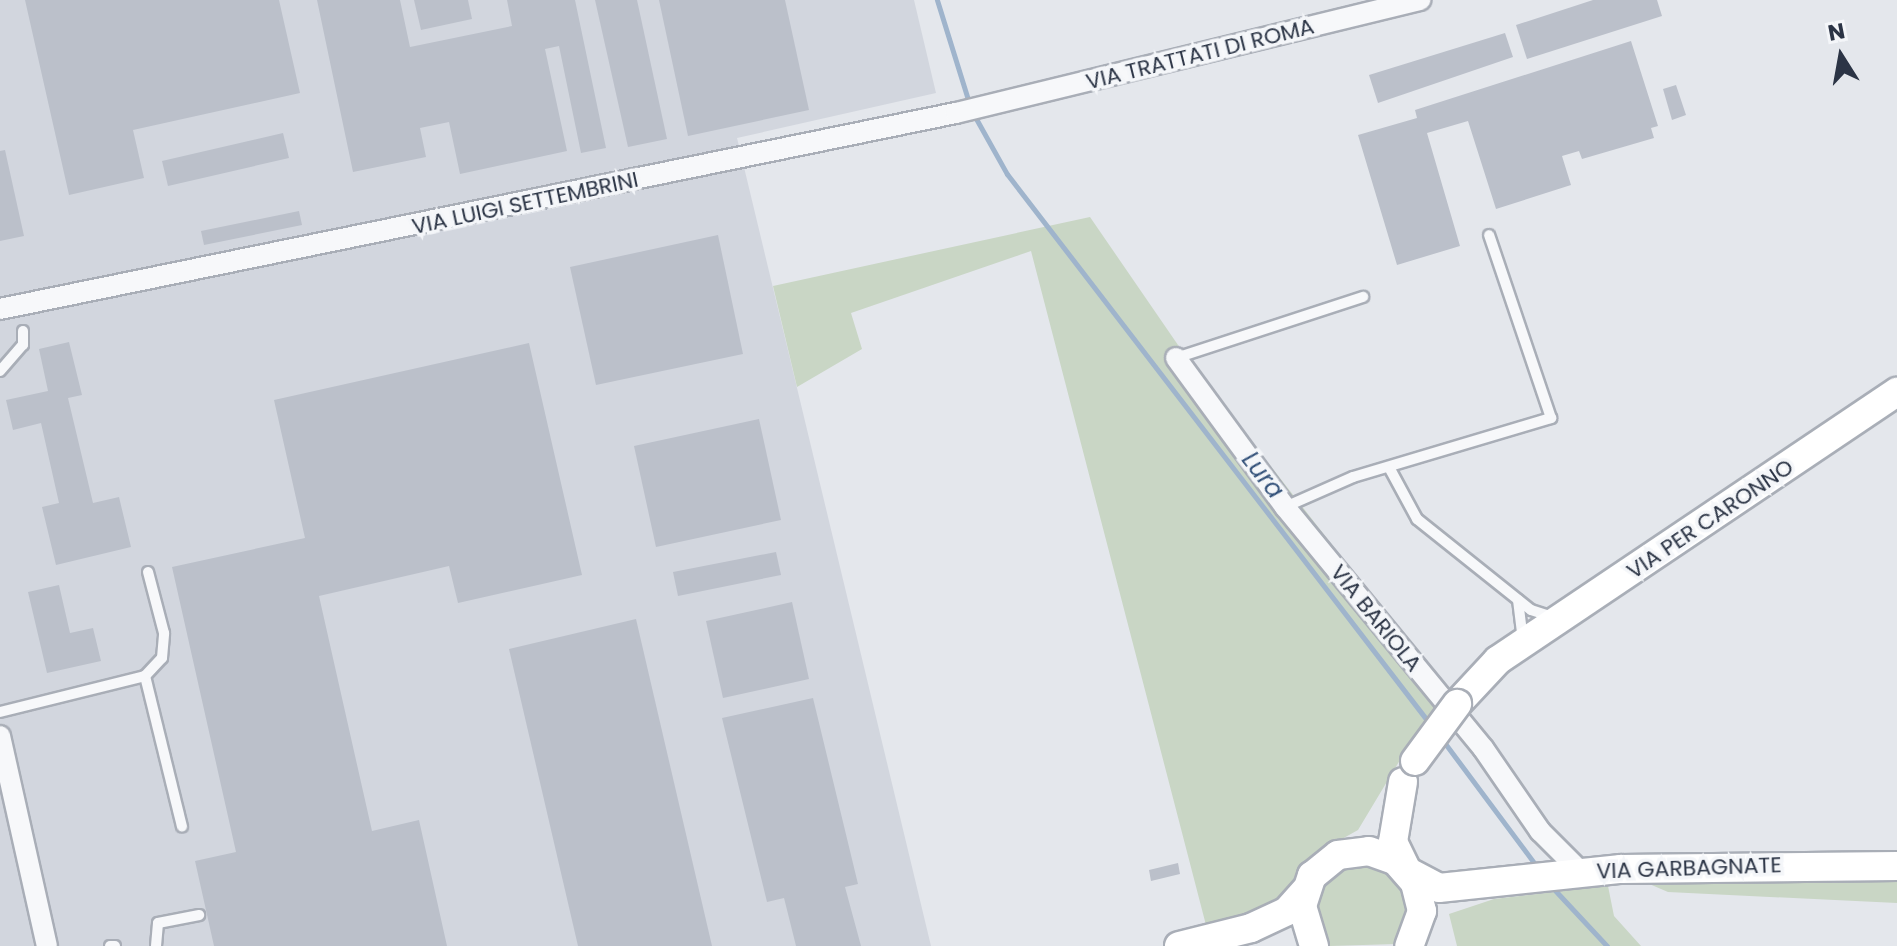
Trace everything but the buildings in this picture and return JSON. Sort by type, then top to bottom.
[{"type":"main road","name":"VIA PER CARONNO","points":[[1409,771],[1457,704],[1498,660],[1897,392]]},
{"type":"main road","points":[[1179,946],[1251,928],[1287,911],[1324,864],[1354,851],[1409,771]]},
{"type":"main road","points":[[1409,771],[1392,826],[1393,842],[1420,897],[1414,936]]},
{"type":"main road","name":"VIA GARBAGNATE","points":[[1354,851],[1383,854],[1439,888],[1482,886],[1569,873],[1897,866]]},
{"type":"main road","name":"VIA GARBAGNATE","points":[[1414,936],[1443,905],[1482,886]]},
{"type":"main road","points":[[1305,891],[1303,922],[1311,941]]},
{"type":"main road","points":[[1251,928],[1311,941]]},
{"type":"street","name":"VIA TRATTATI DI ROMA","points":[[1026,96],[1420,0]]},
{"type":"street","name":"VIA LUIGI SETTEMBRINI","points":[[0,312],[1026,96]]},
{"type":"street","name":"VIA BARIOLA","points":[[1176,358],[1285,507],[1483,748],[1569,873]]},
{"type":"street","points":[[0,736],[47,946]]},
{"type":"lane","points":[[1285,507],[1353,477],[1390,469],[1551,418],[1489,235]]},
{"type":"lane","points":[[1176,358],[1363,297]]},
{"type":"lane","points":[[0,371],[23,345],[23,331]]},
{"type":"lane","points":[[1390,469],[1417,519],[1540,614],[1563,617]]},
{"type":"lane","points":[[0,712],[145,676],[162,658],[164,633],[148,572]]},
{"type":"lane","points":[[1517,598],[1523,645]]},
{"type":"lane","points":[[145,676],[182,827]]},
{"type":"lane","points":[[156,946],[158,923],[199,915]]},
{"type":"shaded area","points":[[0,0],[914,0],[936,93],[737,138],[931,946],[0,946]]},
{"type":"green space","points":[[1090,217],[1189,361],[1448,694],[1403,755],[1358,830],[1315,854],[1279,904],[1207,929],[1031,251],[851,313],[862,349],[797,387],[773,286]]},
{"type":"green space","points":[[1380,864],[1402,881],[1411,907],[1396,944],[1330,946],[1323,938],[1315,898],[1320,886],[1340,867]]},
{"type":"green space","points":[[1897,876],[1897,903],[1668,892],[1640,880]]},
{"type":"green space","points":[[1608,886],[1614,916],[1641,946],[1457,946],[1449,914],[1494,899]]},
{"type":"waterway","name":"Lura","points":[[937,0],[970,106]]},
{"type":"waterway","name":"Lura","points":[[974,115],[1007,174],[1430,724]]},
{"type":"waterway","name":"Lura","points":[[1441,738],[1538,868]]},
{"type":"waterway","name":"Lura","points":[[1551,886],[1607,946]]}]
